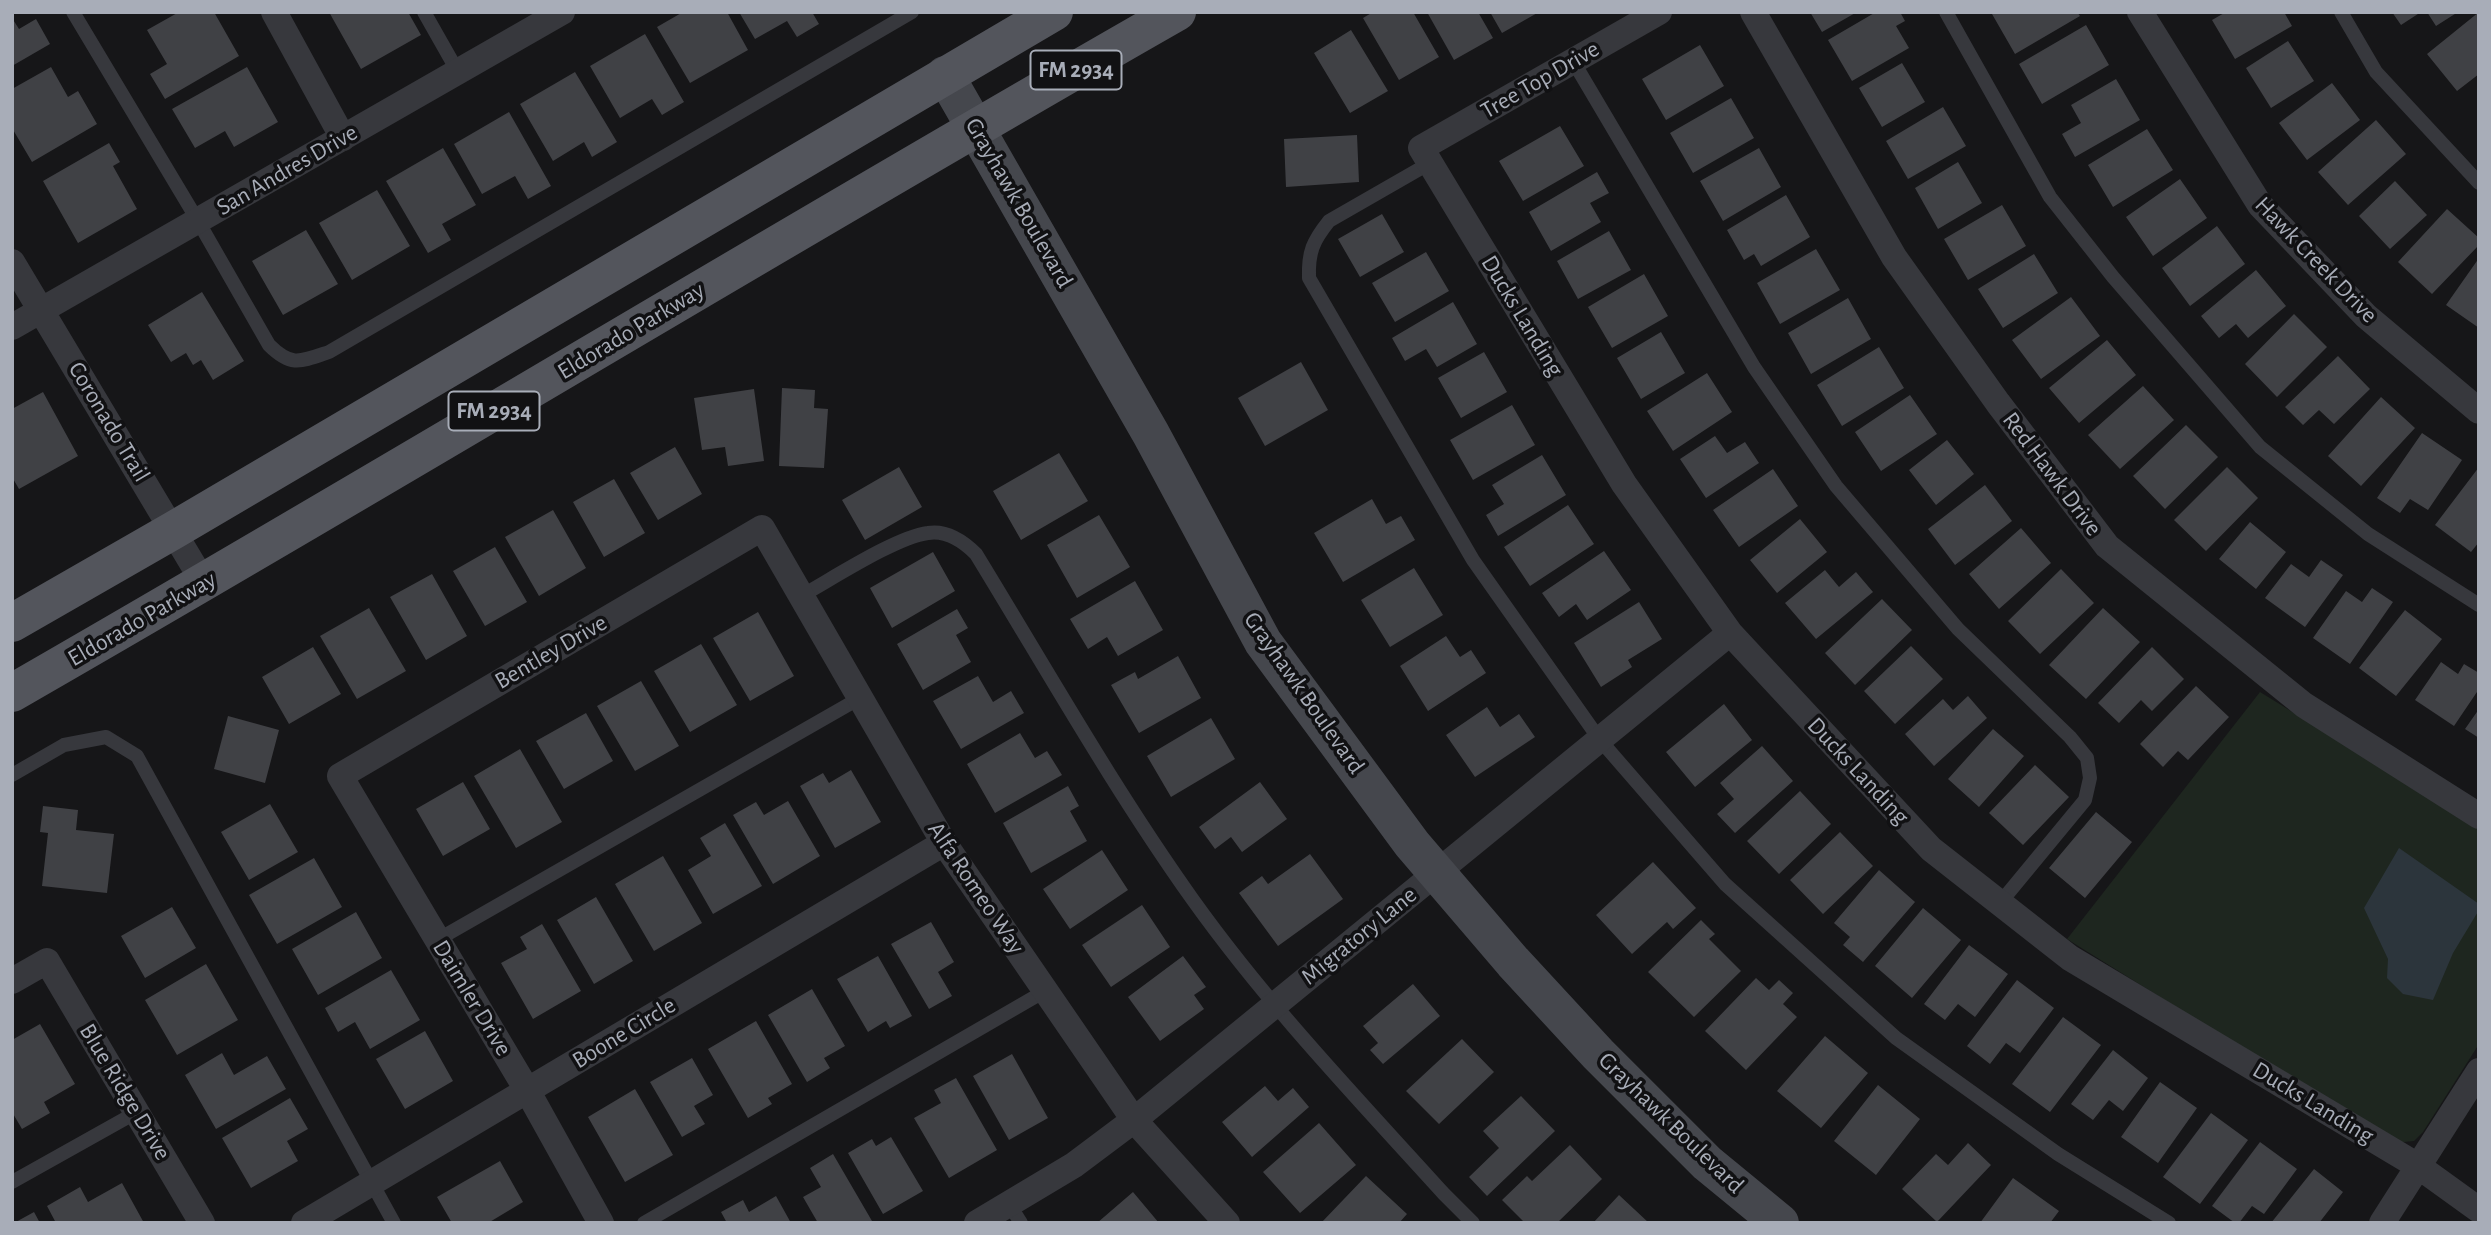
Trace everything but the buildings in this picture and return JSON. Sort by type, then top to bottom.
[{"type":"main road","name":"FM 2934","points":[[12,623],[1054,12]]},
{"type":"main road","name":"Eldorado Parkway","points":[[12,693],[204,583],[975,127],[1177,12]]},
{"type":"street","points":[[274,12],[343,138]]},
{"type":"street","name":"San Andres Drive","points":[[12,327],[562,12]]},
{"type":"street","name":"Tree Top Drive","points":[[1425,155],[1573,61],[1660,12]]},
{"type":"street","name":"Red Hawk Drive","points":[[1753,12],[1894,257],[1998,403],[2107,546],[2304,705],[2479,816]]},
{"type":"street","name":"Hawk Creek Drive","points":[[2140,12],[2260,205],[2366,316],[2479,411]]},
{"type":"street","name":"Grayhawk Boulevard","points":[[945,75],[1151,434],[1263,642],[1412,844],[1513,962],[1598,1054],[1707,1163],[1780,1223]]},
{"type":"street","name":"Ducks Landing","points":[[1425,155],[1624,484],[1730,633],[1931,849],[2070,957],[2418,1166],[2479,1210]]},
{"type":"street","name":"Coronado Trail","points":[[12,262],[204,583]]},
{"type":"street","name":"Alfa Romeo Way","points":[[762,528],[944,843],[1134,1120],[1227,1223]]},
{"type":"street","name":"Bentley Drive","points":[[340,776],[762,528]]},
{"type":"street","name":"Migratory Lane","points":[[976,1223],[1015,1213],[1134,1120],[1730,633]]},
{"type":"street","name":"Daimler Drive","points":[[340,776],[527,1090],[601,1223]]},
{"type":"street","name":"Boone Circle","points":[[304,1223],[944,843]]},
{"type":"street","name":"Blue Ridge Drive","points":[[12,981],[47,961],[202,1223]]},
{"type":"street","points":[[2382,1223],[2479,1071]]},
{"type":"lane","points":[[73,12],[198,221],[268,345],[283,359],[297,361],[329,352],[912,12]]},
{"type":"lane","points":[[424,12],[458,72]]},
{"type":"lane","points":[[1945,12],[2050,197],[2113,276],[2260,447],[2368,534],[2479,606]]},
{"type":"lane","points":[[2341,12],[2375,72],[2479,183]]},
{"type":"lane","points":[[1573,61],[1754,367],[1836,486],[1958,629],[2070,737],[2087,758],[2090,778],[2085,800],[2000,903]]},
{"type":"lane","points":[[1425,155],[1329,221],[1317,236],[1308,258],[1309,278],[1473,560],[1600,740],[1725,884],[1896,1038],[2058,1154],[2169,1223]]},
{"type":"lane","points":[[802,596],[901,541],[929,532],[944,534],[964,542],[976,554],[1121,794],[1194,901],[1274,1006],[1473,1223]]},
{"type":"lane","points":[[438,940],[860,698]]},
{"type":"lane","points":[[12,775],[64,745],[106,737],[136,756],[394,1223]]},
{"type":"lane","points":[[644,1223],[1045,991]]},
{"type":"lane","points":[[12,1182],[136,1112]]},
{"type":"shaded area","points":[[2260,692],[2479,827],[2479,1044],[2423,1132],[2414,1141],[2394,1143],[2067,939]]},
{"type":"shaded area","points":[[2399,848],[2479,904],[2479,910],[2453,953],[2433,1000],[2403,994],[2387,978],[2388,959],[2364,908]]}]
